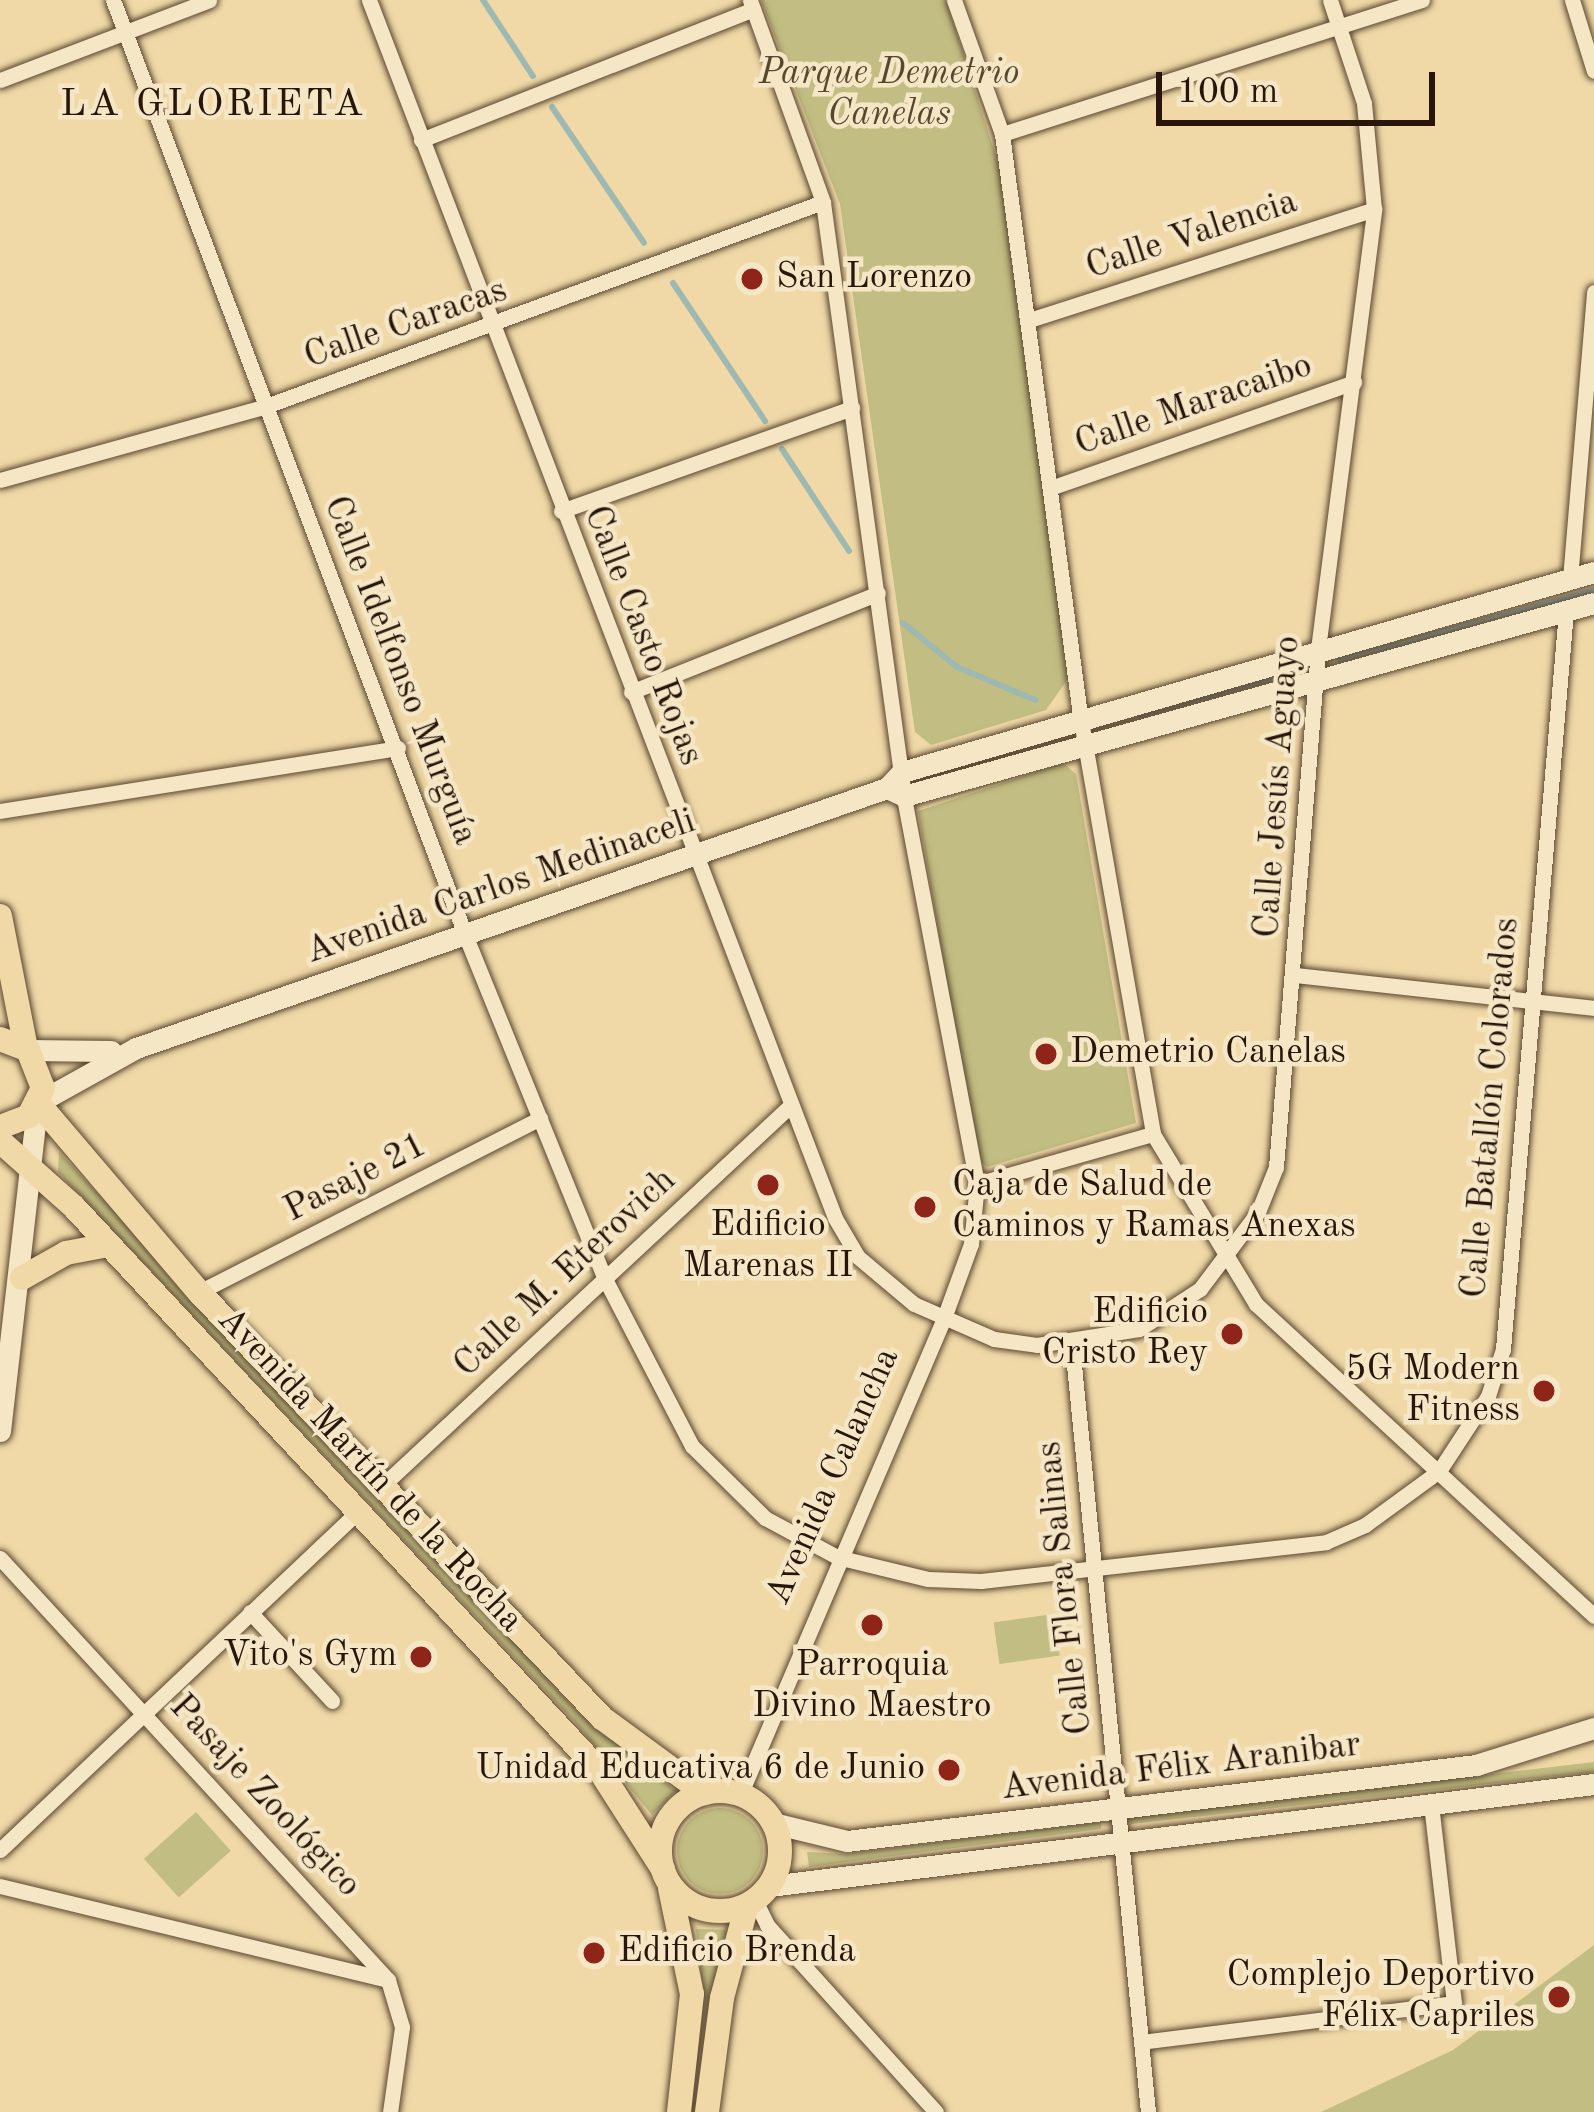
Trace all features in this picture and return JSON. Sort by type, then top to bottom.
[{"type":"main road","name":"Avenida Carlos Medinaceli","points":[[38,1103],[136,1048],[898,785],[1081,715],[1594,572]]},
{"type":"main road","name":"Avenida Carlos Medinaceli","points":[[898,785],[1085,743],[1594,603]]},
{"type":"main road","points":[[0,916],[27,1049],[42,1074],[35,1170],[0,1431]]},
{"type":"main road","points":[[0,1040],[27,1049]]},
{"type":"main road","name":"Avenida Carlos Medinaceli","points":[[27,1049],[136,1048]]},
{"type":"main road","points":[[0,1127],[38,1103]]},
{"type":"main road","name":"Avenida Martín de la Rocha","points":[[38,1103],[199,1292],[602,1718],[704,1793]]},
{"type":"main road","name":"Avenida Martín de la Rocha","points":[[0,1141],[108,1245],[600,1771],[665,1874]]},
{"type":"main road","points":[[22,1278],[66,1252],[108,1245]]},
{"type":"main road","name":"Avenida Félix Aranibar","points":[[773,1823],[847,1841],[1118,1810],[1477,1765],[1594,1729]]},
{"type":"main road","name":"Avenida Félix Aranibar","points":[[757,1897],[1122,1840],[1594,1784]]},
{"type":"main road","points":[[679,2112],[692,1994],[665,1874],[665,1827],[704,1793],[740,1795],[773,1823],[780,1851],[757,1897],[722,1998],[707,2112]]},
{"type":"main road","points":[[665,1874],[702,1909],[757,1897]]},
{"type":"street","name":"Calle Idelfonso Murguía","points":[[113,0],[466,937],[605,1279],[692,1446],[765,1518],[837,1558]]},
{"type":"street","points":[[0,80],[209,0]]},
{"type":"street","name":"Calle Casto Rojas","points":[[369,0],[791,1105],[858,1257],[944,1318]]},
{"type":"street","points":[[954,0],[1002,134],[1085,743],[1153,1134],[1226,1262],[1256,1304],[1594,1616]]},
{"type":"street","name":"Calle Jesús Aguayo","points":[[944,1318],[994,1340],[1072,1345],[1139,1329],[1226,1262],[1276,1167],[1296,975],[1318,649],[1374,208],[1373,146],[1330,0]]},
{"type":"street","points":[[1002,134],[1422,0]]},
{"type":"street","points":[[1572,0],[1594,71]]},
{"type":"street","points":[[421,140],[752,4],[823,202],[878,593],[898,785],[977,1184],[1153,1134]]},
{"type":"street","name":"Calle Caracas","points":[[0,480],[266,406],[491,328],[823,202]]},
{"type":"street","name":"Calle Valencia","points":[[1029,320],[1374,208]]},
{"type":"street","points":[[1570,579],[1594,292]]},
{"type":"street","name":"Calle Maracaibo","points":[[1053,487],[1354,382]]},
{"type":"street","points":[[561,511],[851,408]]},
{"type":"street","points":[[631,692],[878,593]]},
{"type":"street","name":"Calle Batallón Colorados","points":[[837,1558],[928,1579],[1094,1573],[1326,1542],[1365,1525],[1438,1471],[1488,1396],[1503,1349],[1529,1001],[1566,611]]},
{"type":"street","points":[[0,811],[398,748]]},
{"type":"street","points":[[1296,975],[1594,1008]]},
{"type":"street","name":"Calle M. Eterovich","points":[[382,1486],[791,1105]]},
{"type":"street","name":"Pasaje 21","points":[[199,1292],[540,1118]]},
{"type":"street","name":"Avenida Calancha","points":[[740,1795],[837,1558],[944,1318],[971,1244],[977,1184]]},
{"type":"street","name":"Calle Flora Salinas","points":[[1072,1345],[1148,2112]]},
{"type":"street","points":[[0,1850],[358,1511]]},
{"type":"street","name":"Pasaje Zoológico","points":[[0,1558],[388,1980]]},
{"type":"street","points":[[250,1612],[332,1701]]},
{"type":"street","points":[[1141,2042],[1454,2003],[1431,1804]]},
{"type":"street","points":[[0,1886],[388,1980],[402,2027],[390,2112]]},
{"type":"street","points":[[757,1897],[767,1925],[936,2112]]},
{"type":"green space","name":"Parque Demetrio Canelas","points":[[761,0],[946,0],[1000,169],[1072,673],[1046,710],[931,745],[915,732],[840,204]]},
{"type":"green space","points":[[1063,763],[1076,774],[1136,1123],[987,1167],[977,1158],[918,811]]},
{"type":"green space","points":[[59,1152],[581,1715],[676,1791],[652,1815],[575,1722],[58,1172]]},
{"type":"green space","points":[[1054,1614],[1060,1656],[999,1664],[994,1622]]},
{"type":"green space","points":[[1594,1762],[1594,1772],[1131,1824],[1129,1817]]},
{"type":"green space","points":[[720,1808],[736,1811],[750,1821],[760,1835],[760,1867],[750,1881],[736,1891],[720,1894],[704,1891],[690,1881],[680,1867],[677,1851],[680,1835],[690,1821],[704,1811]]},
{"type":"green space","points":[[196,1812],[231,1851],[179,1897],[144,1859]]},
{"type":"green space","points":[[1101,1822],[1101,1829],[809,1867],[807,1852],[847,1854]]},
{"type":"green space","points":[[696,1929],[734,1930],[712,1987],[689,2112],[703,1990]]},
{"type":"green space","name":"Complejo Deportivo Félix Capriles","points":[[1594,1945],[1594,2112],[1321,2112],[1453,2050]]},
{"type":"waterway","points":[[483,0],[533,76]]},
{"type":"waterway","points":[[552,107],[644,243]]},
{"type":"waterway","points":[[673,283],[765,421]]},
{"type":"waterway","points":[[782,449],[849,551]]},
{"type":"waterway","points":[[1340,660],[1594,590]]},
{"type":"waterway","points":[[903,623],[957,667],[1035,700]]},
{"type":"waterway","points":[[1140,715],[1296,672]]},
{"type":"place","name":"San Lorenzo","points":[[752,279]]},
{"type":"place","name":"Demetrio Canelas","points":[[1046,1054]]},
{"type":"place","name":"Edificio Marenas II","points":[[768,1185]]},
{"type":"place","name":"Caja de Salud de Caminos y Ramas Anexas","points":[[925,1207]]},
{"type":"place","name":"Edificio Cristo Rey","points":[[1232,1334]]},
{"type":"place","name":"5G Modern Fitness","points":[[1544,1391]]},
{"type":"place","name":"Parroquia Divino Maestro","points":[[872,1625]]},
{"type":"place","name":"Vito's Gym","points":[[421,1657]]},
{"type":"place","name":"Unidad Educativa 6 de Junio","points":[[949,1770]]},
{"type":"place","name":"Edificio Brenda","points":[[594,1953]]},
{"type":"place","name":"Complejo Deportivo Félix Capriles","points":[[1559,1997]]},
{"type":"district","name":"LA GLORIETA","points":[[213,105]]}]
